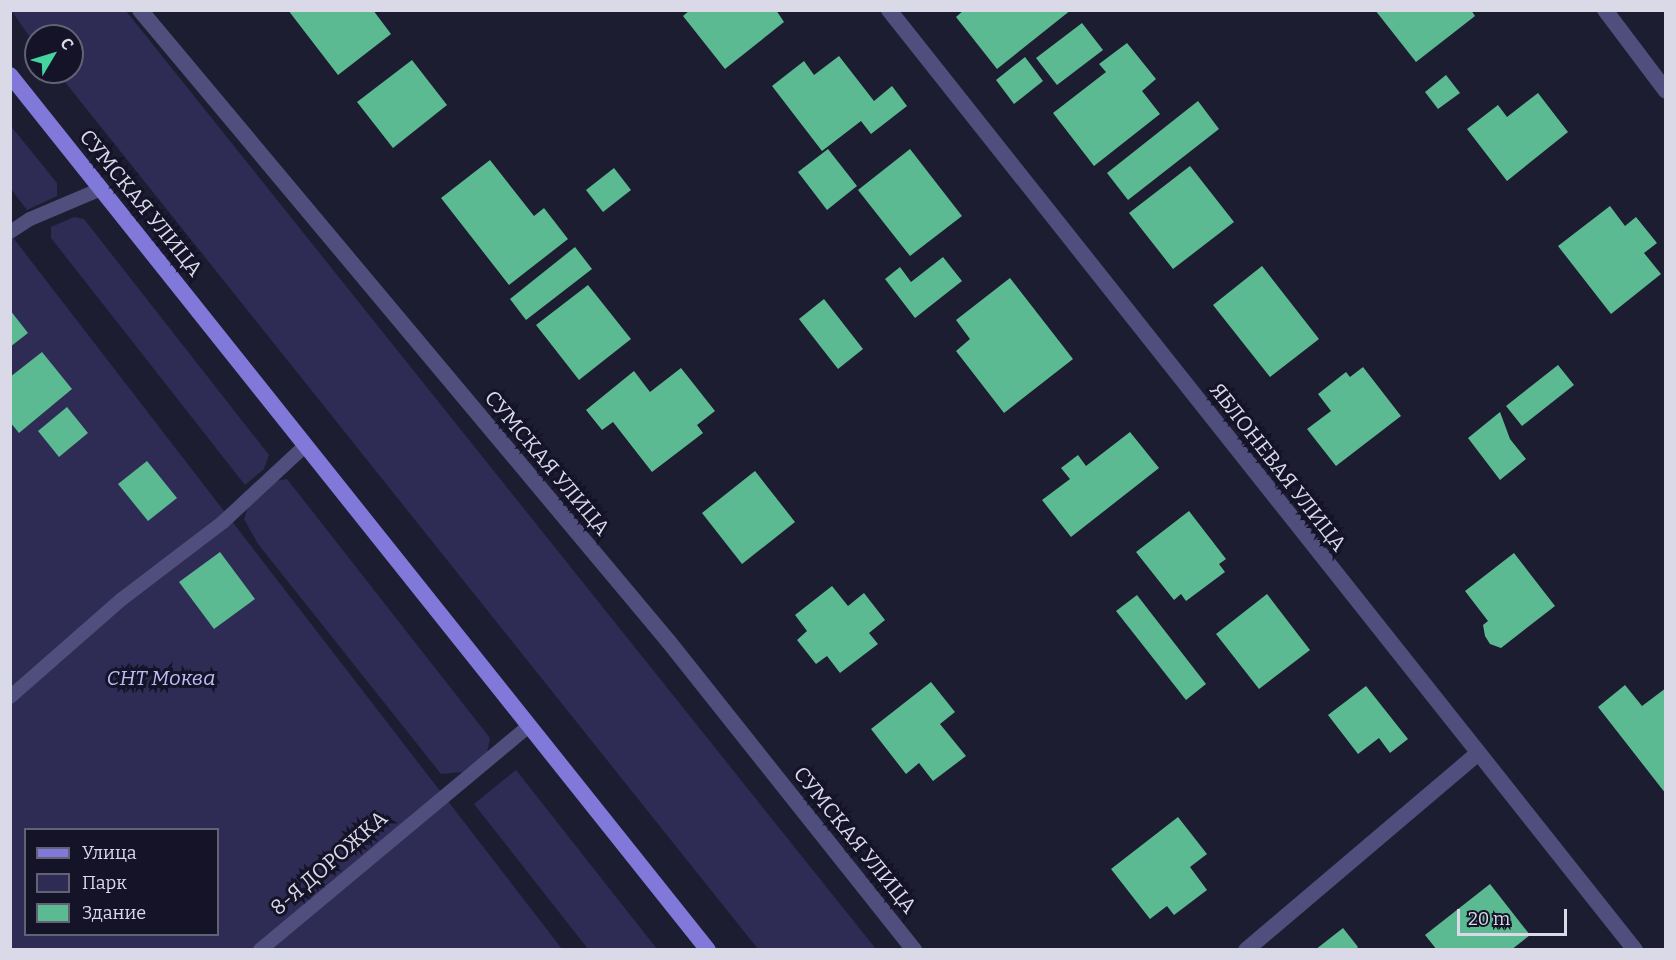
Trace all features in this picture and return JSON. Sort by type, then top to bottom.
[{"type":"main road","name":"СУМСКАЯ УЛИЦА","points":[[10,75],[708,950]]},
{"type":"street","name":"СУМСКАЯ УЛИЦА","points":[[140,10],[669,642],[914,950]]},
{"type":"street","name":"ЯБЛОНЕВАЯ УЛИЦА","points":[[889,10],[1476,754],[1635,950]]},
{"type":"street","points":[[1605,10],[1665,91]]},
{"type":"street","points":[[1246,950],[1476,754]]},
{"type":"lane","points":[[10,232],[30,219],[101,189]]},
{"type":"lane","points":[[10,697],[115,605],[222,522],[306,446]]},
{"type":"lane","name":"8-Я ДОРОЖКА","points":[[260,950],[425,808],[529,726]]},
{"type":"green space","points":[[11,10],[126,11],[876,949],[758,949],[67,84],[84,84],[84,24],[24,24],[24,29]]},
{"type":"green space","points":[[10,125],[57,183],[57,196],[27,210],[11,189]]},
{"type":"green space","points":[[74,217],[84,219],[269,455],[264,469],[245,485],[51,238],[51,227]]},
{"type":"green space","name":"СНТ Моква","points":[[11,235],[562,949],[11,949]]},
{"type":"green space","points":[[287,479],[490,738],[487,754],[462,772],[441,774],[258,544],[244,519],[249,504],[275,481]]},
{"type":"green space","points":[[516,770],[657,949],[588,949],[474,804]]},
{"type":"building","points":[[288,10],[373,10],[391,34],[338,75]]},
{"type":"building","points":[[690,10],[776,10],[784,22],[725,69],[683,16]]},
{"type":"building","points":[[964,10],[1071,10],[997,69],[956,17]]},
{"type":"building","points":[[1375,10],[1471,10],[1475,16],[1416,62]]},
{"type":"building","points":[[1082,23],[1103,50],[1057,85],[1036,58]]},
{"type":"building","points":[[1127,43],[1156,79],[1142,91],[1160,114],[1094,166],[1053,113],[1106,72],[1099,64]]},
{"type":"building","points":[[839,56],[874,101],[892,86],[907,106],[871,134],[861,121],[822,151],[772,86],[804,61],[814,75]]},
{"type":"building","points":[[1025,57],[1043,81],[1014,104],[996,80]]},
{"type":"building","points":[[412,60],[447,105],[393,148],[357,102]]},
{"type":"building","points":[[1446,75],[1460,93],[1438,109],[1425,92]]},
{"type":"building","points":[[1538,93],[1568,132],[1507,181],[1467,129],[1498,105],[1507,117]]},
{"type":"building","points":[[1198,101],[1219,129],[1128,200],[1107,173]]},
{"type":"building","points":[[828,149],[857,186],[827,210],[798,172]]},
{"type":"building","points":[[910,149],[962,216],[910,256],[858,190]]},
{"type":"building","points":[[490,160],[534,216],[544,208],[568,239],[509,285],[441,198]]},
{"type":"building","points":[[1190,166],[1234,222],[1173,269],[1129,213]]},
{"type":"building","points":[[614,168],[631,190],[603,212],[586,190]]},
{"type":"building","points":[[1610,206],[1625,226],[1636,217],[1657,243],[1644,253],[1661,274],[1611,314],[1558,246]]},
{"type":"building","points":[[575,247],[592,269],[526,320],[510,299]]},
{"type":"building","points":[[943,257],[962,281],[915,318],[885,279],[900,267],[911,282]]},
{"type":"building","points":[[1262,266],[1319,339],[1270,377],[1213,305]]},
{"type":"building","points":[[1010,278],[1073,359],[1004,413],[956,351],[970,339],[956,320]]},
{"type":"building","points":[[588,285],[631,339],[579,380],[536,325]]},
{"type":"building","points":[[824,299],[863,349],[838,369],[799,319]]},
{"type":"building","points":[[10,310],[28,333],[10,347]]},
{"type":"building","points":[[42,352],[72,389],[19,433],[10,422],[10,377]]},
{"type":"building","points":[[1558,365],[1574,385],[1522,426],[1506,406]]},
{"type":"building","points":[[1363,367],[1401,416],[1336,466],[1307,429],[1331,411],[1318,394],[1346,372],[1350,377]]},
{"type":"building","points":[[681,368],[715,411],[697,425],[703,433],[652,472],[613,422],[602,430],[586,410],[634,371],[650,392]]},
{"type":"building","points":[[67,407],[88,433],[59,457],[38,431]]},
{"type":"building","points":[[1500,412],[1510,439],[1526,459],[1500,480],[1468,438]]},
{"type":"building","points":[[1130,432],[1159,468],[1071,537],[1042,500],[1070,479],[1061,468],[1078,455],[1086,466]]},
{"type":"building","points":[[147,461],[177,498],[148,521],[118,484]]},
{"type":"building","points":[[755,471],[795,522],[742,564],[702,513]]},
{"type":"building","points":[[1189,511],[1226,559],[1219,564],[1225,572],[1186,601],[1181,594],[1174,600],[1136,552]]},
{"type":"building","points":[[220,552],[255,599],[214,629],[179,582]]},
{"type":"building","points":[[1514,553],[1555,606],[1501,648],[1490,644],[1485,636],[1483,625],[1488,621],[1465,591]]},
{"type":"building","points":[[832,586],[848,606],[864,593],[885,620],[869,633],[878,644],[840,673],[827,656],[816,664],[797,640],[807,631],[795,615]]},
{"type":"building","points":[[1267,594],[1310,650],[1259,689],[1216,634]]},
{"type":"building","points":[[1137,595],[1206,684],[1186,700],[1116,611]]},
{"type":"building","points":[[931,682],[955,712],[940,724],[966,756],[933,781],[919,763],[906,774],[871,729]]},
{"type":"building","points":[[1625,685],[1642,706],[1666,688],[1666,794],[1598,707]]},
{"type":"building","points":[[1366,686],[1408,739],[1390,753],[1379,738],[1358,754],[1328,715]]},
{"type":"building","points":[[1178,817],[1207,854],[1190,867],[1207,890],[1174,915],[1167,906],[1150,919],[1111,869]]},
{"type":"building","points":[[1490,884],[1530,935],[1511,950],[1437,950],[1425,935]]},
{"type":"building","points":[[1343,928],[1358,947],[1355,950],[1315,950]]}]
